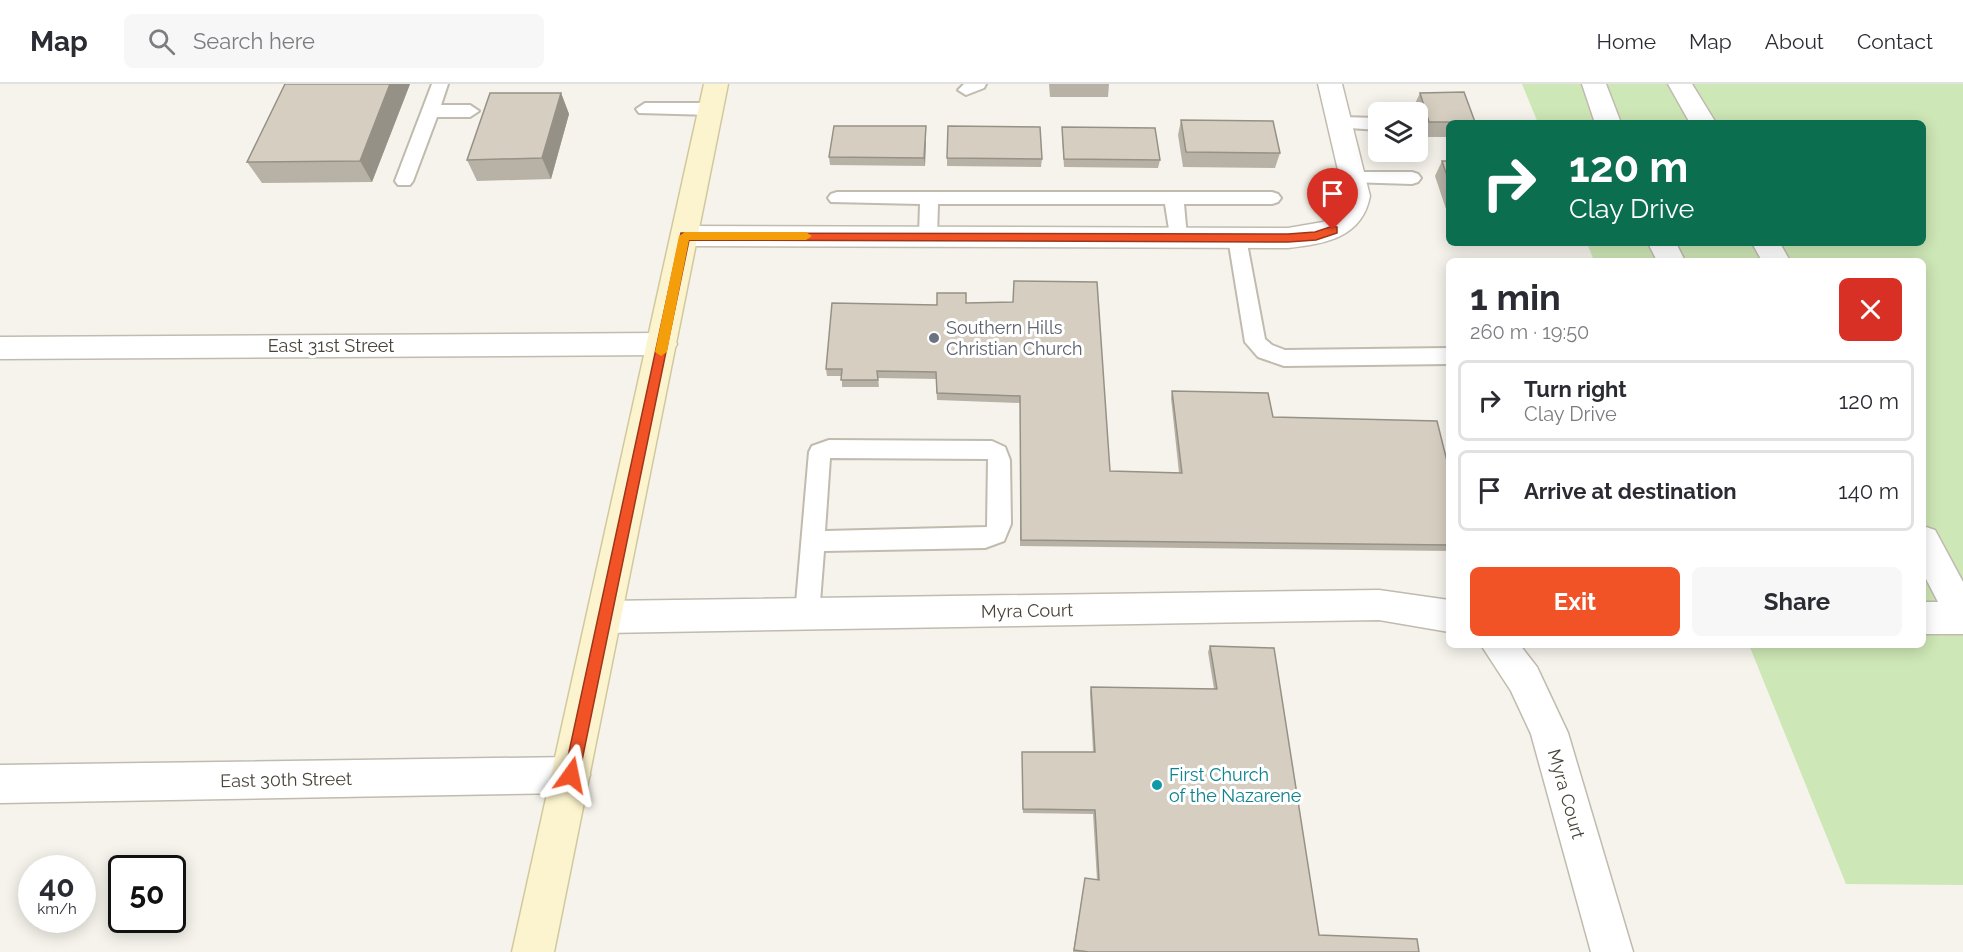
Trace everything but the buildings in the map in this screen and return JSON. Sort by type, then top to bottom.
[{"type":"main road","points":[[533,952],[714,96]]},
{"type":"street","points":[[685,236],[1288,238],[1316,236],[1333,230],[1350,219],[1356,207],[1354,178],[1330,84]]},
{"type":"street","points":[[1594,84],[1607,120]]},
{"type":"street","points":[[1680,84],[1701,120]]},
{"type":"street","name":"East 31st Street","points":[[0,348],[662,344]]},
{"type":"street","points":[[1926,546],[1963,617],[1926,618]]},
{"type":"street","name":"Myra Court","points":[[604,617],[1379,605],[1446,616]]},
{"type":"street","name":"Myra Court","points":[[1501,648],[1524,679],[1549,733],[1612,952]]},
{"type":"street","name":"East 30th Street","points":[[0,784],[571,775]]},
{"type":"lane","points":[[404,181],[440,84]]},
{"type":"lane","points":[[645,109],[714,96]]},
{"type":"lane","points":[[430,111],[470,111]]},
{"type":"lane","points":[[1341,123],[1368,124]]},
{"type":"lane","points":[[1354,178],[1412,178]]},
{"type":"lane","points":[[837,198],[1272,198]]},
{"type":"lane","points":[[928,236],[929,198]]},
{"type":"lane","points":[[1174,198],[1178,237]]},
{"type":"lane","points":[[1237,238],[1255,342],[1265,351],[1284,358],[1446,356]]},
{"type":"lane","points":[[807,615],[815,541],[820,452],[829,449],[992,450],[997,453],[1000,524],[996,534],[985,538],[815,541]]},
{"type":"green space","points":[[1522,84],[1963,84],[1963,885],[1846,884],[1750,648],[1926,648],[1926,258],[1593,258],[1588,246],[1926,246],[1926,120],[1537,120]]},
{"type":"slow traffic","points":[[661,352],[685,236],[806,236]]},
{"type":"place","name":"Southern Hills Christian Church","points":[[934,338]]},
{"type":"place","name":"First Church of the Nazarene","points":[[1157,785]]},
{"type":"route","points":[[571,775],[685,236],[1288,238],[1316,236],[1333,230]]}]
